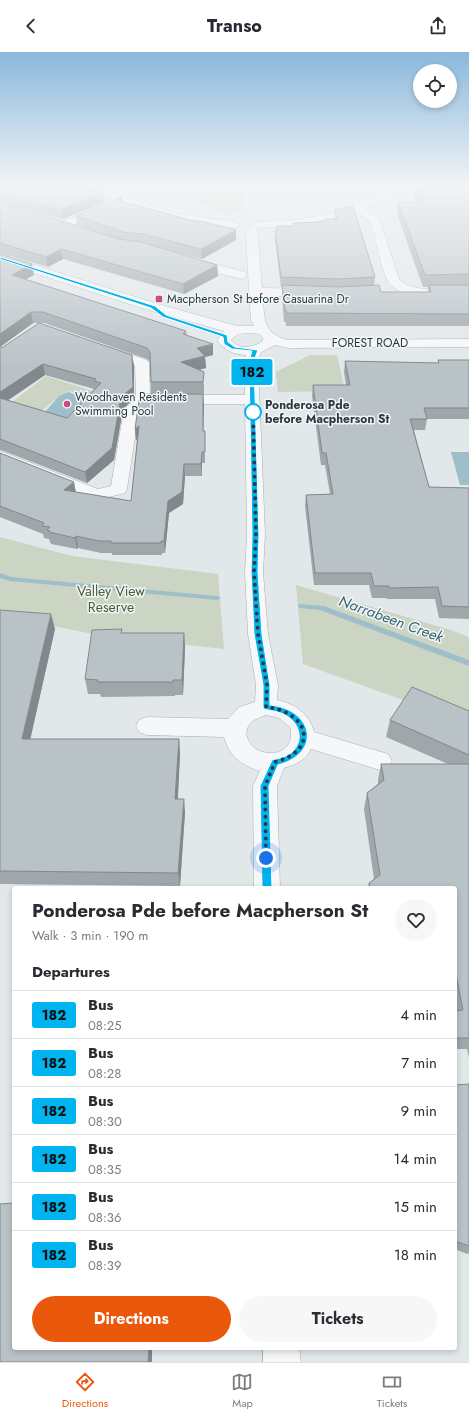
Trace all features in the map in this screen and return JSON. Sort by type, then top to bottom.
[{"type":"street","points":[[236,325],[224,340],[229,346],[240,350],[255,350],[267,346],[267,336],[258,320],[248,247]]},
{"type":"street","points":[[383,247],[393,280],[397,286],[418,292],[469,292]]},
{"type":"street","points":[[0,258],[153,307],[199,319],[216,320],[236,325]]},
{"type":"street","points":[[180,259],[241,275]]},
{"type":"street","points":[[240,261],[242,290]]},
{"type":"street","points":[[387,292],[404,289]]},
{"type":"street","points":[[255,292],[325,294]]},
{"type":"street","points":[[153,307],[165,316],[236,325]]},
{"type":"street","name":"FOREST ROAD","points":[[236,325],[288,344],[469,343]]},
{"type":"street","points":[[91,345],[142,363],[143,400]]},
{"type":"street","points":[[255,350],[251,361],[256,536],[254,572],[258,634],[267,685],[266,707]]},
{"type":"street","points":[[0,456],[97,495],[119,489],[132,409],[143,400],[252,399]]},
{"type":"street","points":[[266,707],[278,708],[289,713],[297,720],[302,728],[304,738],[301,746],[295,754],[286,759],[275,762],[263,762],[252,759],[242,753],[234,741],[234,728],[238,720],[246,713],[266,707]]},
{"type":"street","points":[[147,726],[234,728]]},
{"type":"street","points":[[304,738],[380,761]]},
{"type":"street","points":[[267,886],[265,786],[275,762]]},
{"type":"street","points":[[281,1350],[282,1362]]},
{"type":"green space","points":[[310,355],[337,355],[345,391],[278,392],[276,372]]},
{"type":"green space","points":[[46,376],[98,393],[89,397],[69,391],[59,396],[39,413],[8,405]]},
{"type":"green space","name":"Valley View Reserve","points":[[0,537],[72,556],[218,574],[224,649],[102,636],[0,615]]},
{"type":"green space","points":[[296,585],[451,630],[469,637],[469,729],[403,700],[303,664]]},
{"type":"water","name":"Woodhaven Residents Swimming Pool","points":[[68,392],[86,398],[68,421],[45,412],[59,396]]},
{"type":"water","points":[[451,452],[469,452],[469,485],[460,485]]},
{"type":"building","points":[[14,247],[158,247],[217,265],[183,284],[61,249],[46,257]]},
{"type":"building","points":[[277,247],[366,247],[375,277],[338,279],[281,277]]},
{"type":"building","points":[[415,247],[469,247],[469,274],[425,275]]},
{"type":"building","points":[[0,254],[32,264],[12,275],[186,331],[183,334],[213,344],[197,348],[205,356],[181,362],[204,372],[203,382],[151,382],[150,352],[147,348],[43,312],[31,312],[0,334]]},
{"type":"building","points":[[282,285],[338,287],[379,285],[381,292],[431,292],[429,285],[469,285],[469,314],[287,313],[285,310]]},
{"type":"building","points":[[39,323],[132,355],[133,387],[121,397],[112,448],[85,472],[0,439],[0,398],[67,418],[101,383],[94,381],[96,379],[43,364],[0,392],[0,348]]},
{"type":"building","points":[[438,360],[469,360],[469,408],[424,408],[427,419],[410,419],[429,487],[469,488],[469,607],[442,606],[438,587],[389,588],[389,586],[374,586],[371,573],[315,573],[306,495],[333,494],[326,453],[322,453],[313,385],[350,385],[345,361],[439,363]]},
{"type":"building","points":[[147,394],[203,394],[203,431],[205,431],[205,452],[202,452],[201,464],[184,464],[182,492],[168,501],[164,541],[161,541],[161,543],[111,543],[111,541],[99,541],[76,536],[75,538],[49,532],[50,531],[47,530],[50,527],[42,526],[44,523],[0,506],[0,453],[74,482],[64,490],[131,501],[139,426],[135,429],[139,400]]},
{"type":"building","points":[[0,610],[51,614],[22,739],[179,739],[175,799],[184,799],[178,873],[0,871]]},
{"type":"building","points":[[122,629],[121,633],[184,633],[182,680],[173,680],[173,682],[98,682],[98,680],[85,679],[92,630]]},
{"type":"building","points":[[412,687],[469,711],[469,755],[390,720]]},
{"type":"building","points":[[381,764],[469,764],[469,1038],[457,1038],[457,1011],[463,1010],[457,979],[457,886],[370,886],[369,883],[380,875],[367,793],[384,780]]},
{"type":"building","points":[[469,1084],[469,1246],[457,1242],[457,1085]]},
{"type":"building","points":[[12,1203],[12,1350],[149,1350],[148,1362],[0,1362],[0,1204]]},
{"type":"waterway","name":"Narrabeen Creek","points":[[0,575],[10,579],[217,598]]},
{"type":"waterway","name":"Narrabeen Creek","points":[[302,606],[321,608],[469,663]]},
{"type":"bus line","name":"182","points":[[0,258],[153,307],[165,316],[226,336],[224,340],[229,346],[240,350],[255,350],[251,361],[256,536],[254,572],[258,634],[267,685],[266,707],[278,708],[289,713],[297,720],[302,728],[304,738],[301,746],[295,754],[286,759],[275,762],[265,786],[267,886]]},
{"type":"place","name":"Macpherson St before Casuarina Dr","points":[[159,299]]},
{"type":"place","name":"Woodhaven Residents Swimming Pool","points":[[67,404]]},
{"type":"place","name":"Ponderosa Pde before Macpherson St","points":[[253,412]]},
{"type":"route","points":[[253,412],[256,536],[254,572],[258,634],[267,685],[266,707],[278,708],[289,713],[297,720],[302,728],[304,738],[301,746],[295,754],[286,759],[275,762],[265,786],[266,858]]}]
